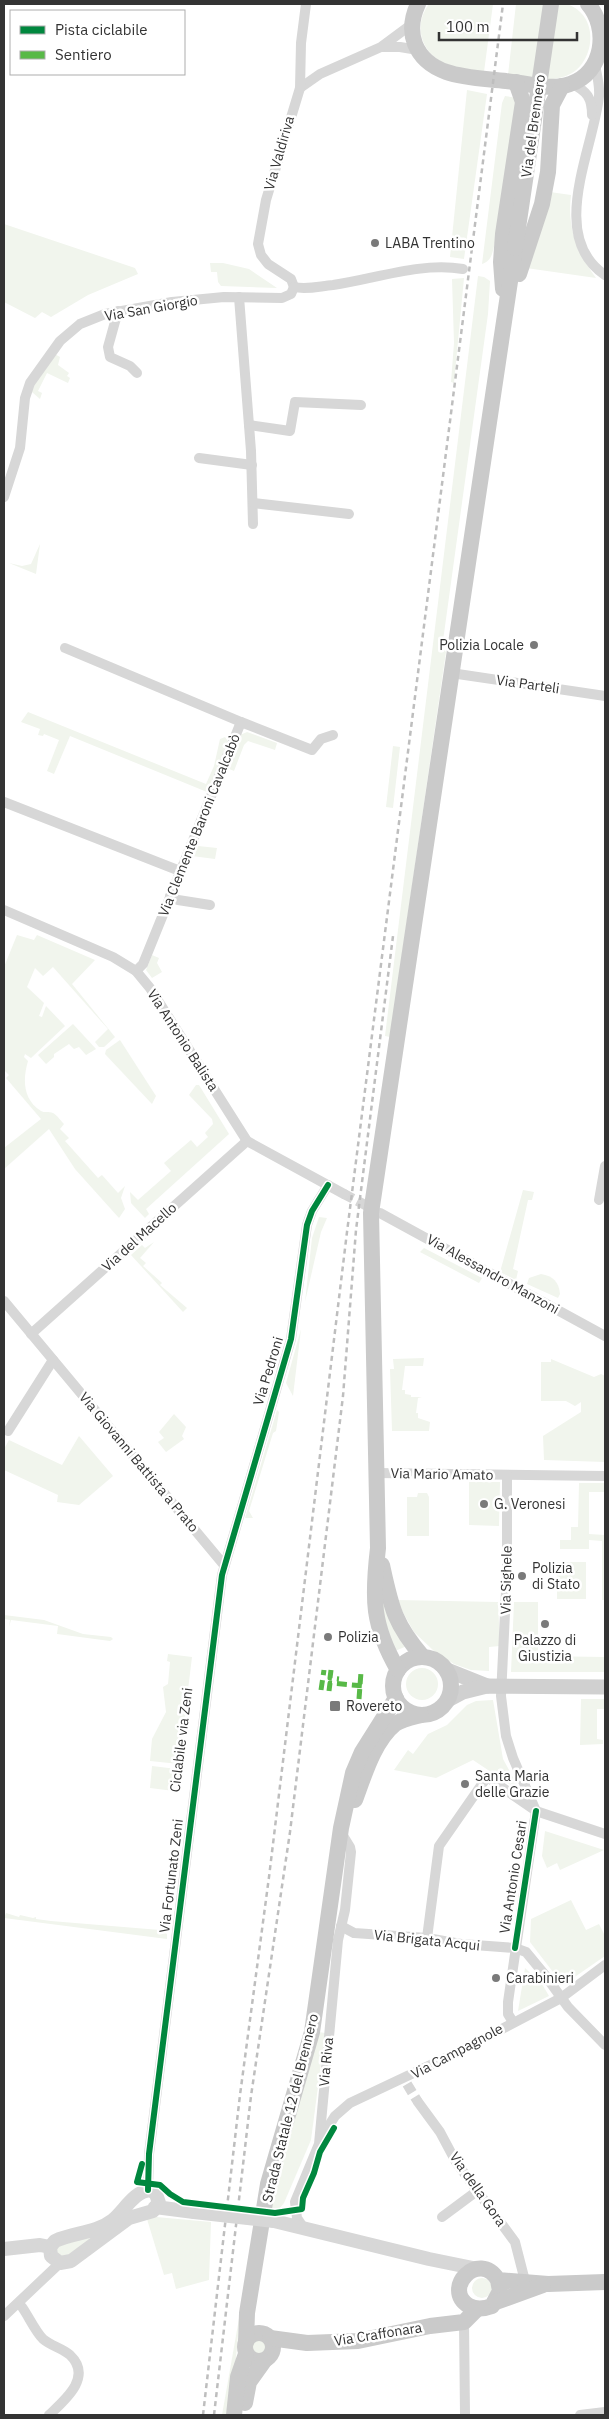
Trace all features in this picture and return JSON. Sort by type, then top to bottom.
[{"type":"main road","points":[[418,4],[412,24],[412,33],[418,50],[428,62],[445,72],[516,82],[567,85]]},
{"type":"main road","name":"Via del Brennero","points":[[506,306],[551,4]]},
{"type":"main road","points":[[398,1670],[381,1636],[375,1617],[373,1599],[378,1548],[371,1212],[506,306],[542,204],[548,172],[552,105],[567,85],[584,76],[595,65],[603,48],[604,26],[588,4]]},
{"type":"main road","points":[[506,306],[502,283],[502,243],[523,102],[516,82]]},
{"type":"main road","points":[[378,1548],[393,1614],[402,1631],[423,1657]]},
{"type":"main road","points":[[448,1700],[451,1684],[446,1670],[436,1660],[423,1657],[404,1663],[398,1670],[393,1683],[396,1698],[406,1710],[421,1715],[436,1711],[448,1700],[463,1692],[494,1686],[605,1687]]},
{"type":"main road","points":[[446,1670],[494,1686]]},
{"type":"main road","name":"Strada Statale 12 del Brennero","points":[[342,1834],[341,1828],[356,1763],[396,1698]]},
{"type":"main road","name":"Strada Statale 12 del Brennero","points":[[234,2415],[241,2365],[259,2347],[254,2319],[261,2233],[272,2166],[312,2032],[342,1834],[368,1767],[386,1734],[395,1724],[421,1715]]},
{"type":"main road","points":[[457,2323],[462,2299],[460,2288],[463,2278],[467,2273],[478,2269],[490,2271],[498,2280],[500,2291],[496,2302]]},
{"type":"main road","points":[[498,2280],[548,2284],[605,2282]]},
{"type":"main road","points":[[462,2299],[471,2307],[477,2309],[487,2308],[496,2302],[548,2284]]},
{"type":"main road","points":[[457,2323],[477,2309]]},
{"type":"main road","name":"Via Craffonara","points":[[259,2347],[358,2341],[430,2326],[457,2323]]},
{"type":"main road","points":[[244,2415],[248,2382],[259,2347]]},
{"type":"street","name":"Via Valdiriva","points":[[294,287],[291,279],[268,264],[260,255],[258,244],[266,200],[300,88],[299,67],[306,4]]},
{"type":"street","points":[[300,88],[320,74],[381,48],[412,24]]},
{"type":"street","points":[[381,48],[400,47],[418,50]]},
{"type":"street","points":[[595,65],[600,93],[578,189],[578,232],[591,262],[605,275]]},
{"type":"street","points":[[567,85],[581,88],[590,98],[592,126]]},
{"type":"street","name":"Via San Giorgio","points":[[4,497],[20,448],[25,398],[39,368],[60,341],[80,324],[118,311],[172,302],[240,297],[282,298],[291,294],[294,287],[302,289],[342,284],[436,266],[463,269]]},
{"type":"street","points":[[240,297],[252,465],[254,524]]},
{"type":"street","points":[[118,311],[108,347],[110,357],[130,366],[137,373]]},
{"type":"street","points":[[249,425],[290,430],[294,402],[361,405]]},
{"type":"street","points":[[199,458],[252,465]]},
{"type":"street","points":[[253,503],[349,514]]},
{"type":"street","points":[[65,648],[240,722]]},
{"type":"street","name":"Via Parteli","points":[[451,673],[605,696]]},
{"type":"street","name":"Via Clemente Baroni Cavalcabò","points":[[136,971],[143,964],[240,722],[312,750],[321,740],[333,735]]},
{"type":"street","points":[[4,802],[180,871]]},
{"type":"street","points":[[170,896],[178,900],[210,905]]},
{"type":"street","name":"Via Antonio Balista","points":[[4,910],[113,958],[136,971],[150,988],[247,1141],[344,1194]]},
{"type":"street","name":"Via del Macello","points":[[31,1334],[247,1141]]},
{"type":"street","points":[[599,1200],[605,1166]]},
{"type":"street","name":"Via Pedroni","points":[[224,1566],[291,1339],[307,1225],[312,1211],[328,1185]]},
{"type":"street","name":"Via Alessandro Manzoni","points":[[380,1213],[605,1336]]},
{"type":"street","name":"Via Giovanni Battista a Prato","points":[[4,1303],[224,1566]]},
{"type":"street","points":[[8,1431],[53,1360]]},
{"type":"street","name":"Via Mario Amato","points":[[377,1473],[605,1476]]},
{"type":"street","name":"Via Sighele","points":[[507,1475],[507,1571],[494,1686],[508,1743],[536,1810]]},
{"type":"street","name":"Via Fortunato Zeni","points":[[148,2190],[146,2183],[150,2144],[224,1566]]},
{"type":"street","points":[[427,1938],[439,1846],[486,1777],[536,1810],[605,1834]]},
{"type":"street","name":"Via Antonio Cesari","points":[[513,2022],[508,2014],[508,2002],[536,1810]]},
{"type":"street","name":"Via Riva","points":[[303,2228],[297,2218],[295,2202],[319,2144],[341,1926],[351,1852],[342,1834]]},
{"type":"street","name":"Via Brigata Acqui","points":[[341,1926],[354,1933],[427,1938],[461,1944],[515,1948]]},
{"type":"street","points":[[515,1948],[526,1952],[545,1974],[561,1998],[605,2045]]},
{"type":"street","name":"Via Campagnole","points":[[319,2144],[328,2125],[342,2108],[405,2081],[561,1998],[605,1965]]},
{"type":"street","name":"Via della Gora","points":[[418,2102],[477,2191],[515,2242],[525,2282]]},
{"type":"street","points":[[4,2316],[60,2263],[71,2261],[129,2218],[153,2211],[158,2203],[156,2194],[148,2190],[140,2192],[120,2214],[103,2227],[58,2240],[50,2247]]},
{"type":"street","points":[[442,2217],[477,2191]]},
{"type":"street","points":[[155,2207],[274,2221],[478,2269]]},
{"type":"street","points":[[4,2249],[40,2245],[50,2247]]},
{"type":"street","points":[[50,2247],[51,2256],[60,2263]]},
{"type":"street","points":[[429,2259],[450,2268],[463,2278]]},
{"type":"street","points":[[22,2307],[41,2337],[70,2355],[76,2364],[79,2376],[77,2385],[49,2415]]},
{"type":"street","points":[[457,2323],[465,2415]]},
{"type":"street","points":[[580,2415],[605,2412]]},
{"type":"shaded area","points":[[560,3],[577,10],[585,18],[589,28],[590,40],[584,62],[576,70],[559,78],[537,79],[508,75],[516,4]]},
{"type":"shaded area","points":[[429,4],[493,4],[484,72],[453,67],[443,63],[428,50],[423,42],[421,23],[423,14]]},
{"type":"shaded area","points":[[467,90],[487,94],[464,259],[450,257]]},
{"type":"shaded area","points":[[505,96],[517,98],[495,243],[490,259],[482,264],[502,103]]},
{"type":"shaded area","points":[[550,192],[571,195],[572,229],[575,239],[584,259],[596,278],[526,268]]},
{"type":"shaded area","points":[[4,224],[135,268],[138,274],[88,295],[51,317],[42,312],[35,318],[4,302]]},
{"type":"shaded area","points":[[210,263],[223,263],[249,269],[277,288],[221,286],[218,282],[217,272],[211,272]]},
{"type":"shaded area","points":[[478,276],[490,281],[488,314],[442,648],[446,652],[390,1037],[385,1036]]},
{"type":"shaded area","points":[[464,278],[454,383],[451,382],[454,343],[452,279]]},
{"type":"shaded area","points":[[53,353],[60,357],[58,365],[69,373],[67,376],[70,378],[68,383],[47,373],[38,391],[42,393],[40,399],[32,392],[32,387]]},
{"type":"shaded area","points":[[40,544],[36,574],[9,563],[22,566],[31,564]]},
{"type":"shaded area","points":[[28,712],[206,784],[214,766],[220,739],[225,737],[228,741],[207,792],[70,736],[54,774],[47,771],[59,740],[44,734],[43,736],[38,735],[40,729],[21,722]]},
{"type":"shaded area","points":[[247,732],[277,743],[275,750],[248,741],[244,745],[234,771],[227,768],[240,735]]},
{"type":"shaded area","points":[[393,746],[400,747],[393,808],[386,807]]},
{"type":"shaded area","points":[[198,846],[217,848],[215,859],[192,856]]},
{"type":"shaded area","points":[[17,935],[34,940],[37,935],[95,960],[72,984],[115,1037],[104,1047],[99,1047],[95,1042],[108,1029],[53,967],[43,976],[35,968],[27,987],[44,1003],[39,1016],[42,1017],[46,1006],[65,1026],[31,1058],[25,1054],[24,1057],[28,1061],[25,1081],[30,1101],[42,1112],[53,1113],[64,1124],[60,1129],[69,1138],[65,1141],[98,1178],[102,1175],[118,1193],[125,1186],[121,1198],[125,1209],[119,1218],[75,1169],[49,1129],[4,1169],[4,1148],[41,1119],[6,1078],[9,1075],[4,1070],[4,967]]},
{"type":"shaded area","points":[[152,955],[159,958],[157,963],[162,972],[152,978],[146,970]]},
{"type":"shaded area","points":[[73,1024],[96,1049],[86,1055],[79,1047],[74,1049],[69,1044],[54,1054],[54,1057],[46,1064],[38,1055]]},
{"type":"shaded area","points":[[120,1040],[156,1096],[152,1104],[105,1054],[106,1050]]},
{"type":"shaded area","points":[[196,1085],[199,1085],[229,1134],[146,1209],[149,1214],[145,1218],[131,1203],[130,1192],[138,1200],[171,1171],[164,1163],[191,1140],[197,1147],[208,1137],[205,1133],[213,1124],[212,1119],[189,1095]]},
{"type":"shaded area","points":[[523,1190],[534,1192],[532,1200],[528,1200],[513,1269],[518,1271],[516,1280],[500,1272]]},
{"type":"shaded area","points":[[319,1217],[327,1218],[321,1232],[305,1302],[312,1238]]},
{"type":"shaded area","points":[[154,1242],[140,1258],[146,1263],[143,1266],[162,1283],[160,1285],[187,1308],[183,1312],[131,1255],[142,1245],[145,1248]]},
{"type":"shaded area","points":[[424,1248],[482,1278],[479,1283],[420,1252]]},
{"type":"shaded area","points":[[541,1274],[549,1276],[557,1283],[560,1294],[558,1298],[527,1284],[529,1278]]},
{"type":"shaded area","points":[[301,1329],[293,1396],[286,1383]]},
{"type":"shaded area","points":[[424,1358],[423,1366],[405,1366],[402,1390],[405,1390],[405,1394],[411,1395],[411,1397],[422,1397],[418,1398],[416,1413],[418,1413],[418,1418],[430,1422],[429,1431],[392,1431],[390,1369],[394,1369],[393,1359]]},
{"type":"shaded area","points":[[551,1359],[594,1377],[601,1374],[605,1376],[605,1462],[544,1460],[543,1436],[581,1412],[581,1402],[575,1406],[566,1401],[541,1401],[541,1362],[551,1362]]},
{"type":"shaded area","points":[[277,1410],[279,1412],[276,1431],[273,1433],[249,1511],[253,1518],[245,1518]]},
{"type":"shaded area","points":[[174,1414],[186,1427],[182,1436],[184,1439],[166,1452],[158,1442],[164,1438],[159,1432]]},
{"type":"shaded area","points":[[79,1436],[113,1476],[79,1505],[57,1502],[58,1495],[4,1470],[4,1449],[9,1440],[62,1465]]},
{"type":"shaded area","name":"G. Veronesi","points":[[469,1482],[500,1482],[499,1526],[469,1525]]},
{"type":"shaded area","points":[[579,1483],[605,1483],[605,1492],[589,1492],[589,1534],[605,1535],[605,1600],[602,1600],[602,1541],[589,1540],[589,1549],[560,1549],[560,1540],[571,1540],[571,1527],[578,1527]]},
{"type":"shaded area","points":[[418,1493],[427,1493],[429,1497],[429,1536],[407,1536],[407,1497],[417,1497]]},
{"type":"shaded area","points":[[557,1562],[586,1562],[586,1599],[557,1599]]},
{"type":"shaded area","points":[[379,1592],[407,1646],[395,1651],[386,1631]]},
{"type":"shaded area","points":[[396,1600],[498,1602],[500,1646],[489,1647],[489,1671],[471,1670],[454,1664],[434,1651],[414,1632]]},
{"type":"shaded area","points":[[514,1602],[538,1602],[538,1656],[605,1657],[605,1672],[511,1672]]},
{"type":"shaded area","points":[[4,1615],[44,1620],[83,1634],[111,1637],[113,1639],[110,1641],[57,1634],[58,1626],[11,1620],[9,1627],[10,1620],[4,1619]]},
{"type":"shaded area","points":[[168,1654],[192,1657],[179,1764],[150,1761],[152,1739],[166,1712],[163,1687],[168,1684],[170,1662],[167,1661]]},
{"type":"shaded area","points":[[422,1668],[428,1669],[433,1673],[437,1678],[437,1690],[433,1695],[428,1699],[422,1700],[416,1699],[411,1695],[407,1690],[406,1684],[407,1678],[411,1673],[416,1669]]},
{"type":"shaded area","points":[[581,1699],[605,1699],[605,1709],[597,1709],[597,1739],[603,1740],[603,1744],[580,1745]]},
{"type":"shaded area","points":[[493,1700],[503,1759],[521,1792],[473,1760],[436,1778],[394,1770],[408,1750],[413,1754],[428,1734],[447,1725],[467,1705],[476,1701]]},
{"type":"shaded area","points":[[152,1766],[177,1769],[174,1791],[150,1788]]},
{"type":"shaded area","points":[[545,1831],[604,1850],[560,1870],[557,1863],[547,1868],[542,1856]]},
{"type":"shaded area","points":[[571,1900],[586,1930],[599,1924],[605,1936],[605,1956],[563,1985],[530,1942],[531,1919]]},
{"type":"shaded area","points":[[6,1913],[19,1917],[20,1915],[36,1917],[36,1919],[51,1921],[160,1930],[167,1934],[167,1939],[4,1918]]},
{"type":"shaded area","points":[[525,1968],[542,1984],[549,1996],[518,2011]]},
{"type":"shaded area","points":[[319,2032],[325,2033],[311,2140],[284,2203],[279,2209],[270,2208]]},
{"type":"shaded area","points":[[156,2217],[211,2222],[209,2280],[176,2289],[172,2273],[164,2275],[147,2219]]},
{"type":"shaded area","points":[[102,2232],[68,2256],[58,2256],[55,2248],[58,2246]]},
{"type":"shaded area","points":[[482,2278],[489,2281],[492,2288],[489,2295],[482,2298],[475,2295],[472,2288],[475,2281]]},
{"type":"shaded area","points":[[240,2313],[231,2415],[222,2415]]},
{"type":"shaded area","points":[[259,2339],[267,2347],[259,2355],[251,2347]]},
{"type":"tunnel","points":[[344,1194],[375,1210]]},
{"type":"tunnel","points":[[407,2084],[418,2102]]},
{"type":"railway","points":[[203,2415],[240,2095],[269,1877],[347,1232],[503,4]]},
{"type":"railway","points":[[214,2415],[251,2096],[290,1832],[343,1396],[356,1230],[393,936]]},
{"type":"marked path","points":[[321,1690],[324,1670]]},
{"type":"marked path","points":[[331,1670],[330,1678],[339,1679]]},
{"type":"marked path","points":[[359,1699],[361,1672]]},
{"type":"marked path","points":[[329,1691],[330,1683],[364,1686]]},
{"type":"cycle path","points":[[148,2190],[149,2154],[222,1575],[291,1339],[307,1225],[312,1211],[328,1185]]},
{"type":"cycle path","points":[[515,1948],[536,1811]]},
{"type":"cycle path","points":[[142,2164],[137,2182],[160,2185],[183,2202],[275,2213],[302,2209],[303,2198],[314,2173],[320,2152],[334,2128]]},
{"type":"place","name":"LABA Trentino","points":[[375,243]]},
{"type":"place","name":"Polizia Locale","points":[[534,645]]},
{"type":"place","name":"G. Veronesi","points":[[484,1504]]},
{"type":"place","name":"Polizia di Stato","points":[[522,1576]]},
{"type":"place","name":"Palazzo di Giustizia","points":[[545,1624]]},
{"type":"place","name":"Polizia","points":[[328,1637]]},
{"type":"place","name":"Rovereto","points":[[335,1706]]},
{"type":"place","name":"Santa Maria delle Grazie","points":[[465,1784]]},
{"type":"place","name":"Carabinieri","points":[[496,1978]]}]
